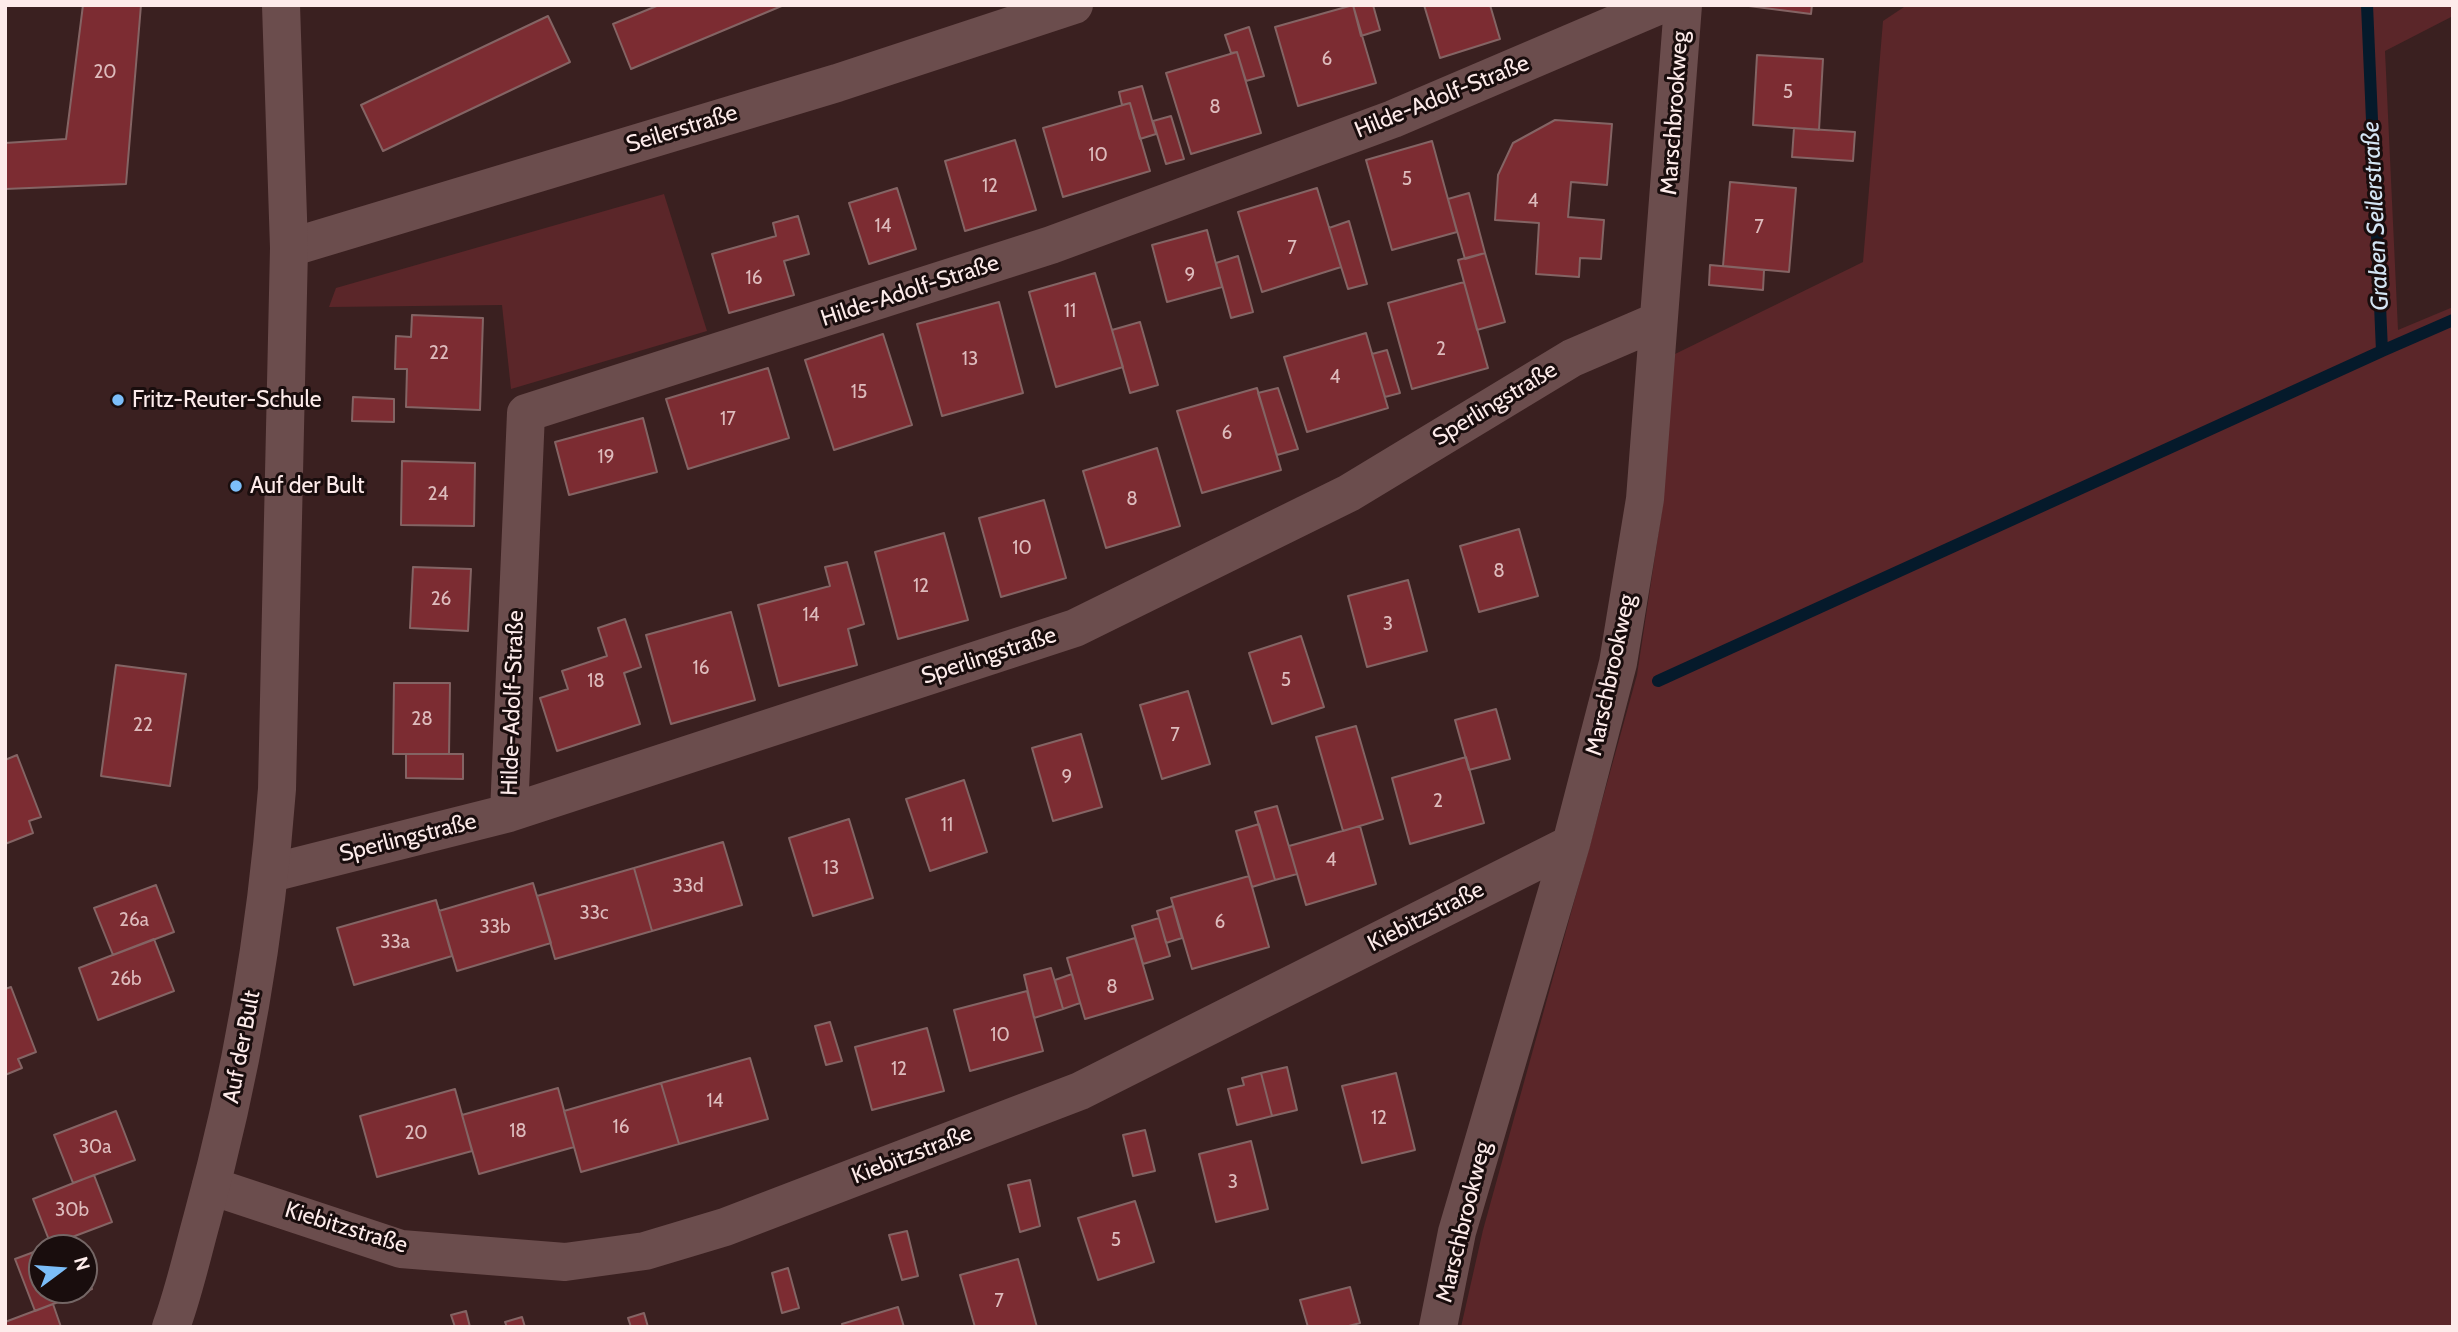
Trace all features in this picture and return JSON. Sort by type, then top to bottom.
[{"type":"street","name":"Auf der Bult","points":[[171,1327],[211,1185],[251,1007],[271,873],[277,789],[289,248],[281,5]]},
{"type":"street","name":"Seilerstraße","points":[[289,248],[837,83],[1074,5]]},
{"type":"street","name":"Hilde-Adolf-Straße","points":[[509,813],[526,413],[1051,245],[1393,119],[1660,5]]},
{"type":"street","name":"Marschbrookweg","points":[[1438,1327],[1457,1232],[1571,844],[1618,663],[1646,499],[1683,5]]},
{"type":"street","name":"Sperlingstraße","points":[[271,873],[509,813],[1075,628],[1349,493],[1572,358],[1658,321]]},
{"type":"street","name":"Kiebitzstraße","points":[[211,1185],[401,1249],[565,1262],[645,1251],[725,1227],[1080,1091],[1571,844]]},
{"type":"shaded area","points":[[1907,5],[2453,5],[2453,16],[2385,51],[2398,330],[2453,307],[2453,1327],[1461,1327],[1483,1230],[1637,675],[1663,503],[1673,355],[1863,262],[1883,21]]},
{"type":"shaded area","points":[[664,194],[707,331],[511,389],[502,305],[329,307],[336,288]]},
{"type":"building","points":[[83,5],[141,5],[126,184],[5,189],[5,143],[66,139]]},
{"type":"building","points":[[659,5],[784,5],[631,69],[613,24]]},
{"type":"building","points":[[1353,5],[1376,83],[1298,106],[1275,27]]},
{"type":"building","points":[[1353,5],[1373,5],[1380,30],[1361,36]]},
{"type":"building","points":[[1424,5],[1490,5],[1500,39],[1440,58]]},
{"type":"building","points":[[1741,5],[1812,5],[1811,14]]},
{"type":"building","points":[[548,16],[570,62],[383,151],[361,105]]},
{"type":"building","points":[[1249,27],[1264,76],[1246,81],[1237,52],[1231,53],[1225,35]]},
{"type":"building","points":[[1237,52],[1261,133],[1191,154],[1166,73]]},
{"type":"building","points":[[1757,55],[1823,59],[1819,130],[1753,125]]},
{"type":"building","points":[[1142,86],[1156,134],[1140,139],[1130,103],[1122,105],[1119,92]]},
{"type":"building","points":[[1130,103],[1150,171],[1063,197],[1043,128]]},
{"type":"building","points":[[1171,116],[1184,159],[1166,164],[1153,121]]},
{"type":"building","points":[[1555,120],[1612,124],[1607,185],[1571,182],[1568,217],[1604,220],[1601,259],[1580,258],[1579,277],[1536,274],[1539,223],[1495,220],[1498,175],[1513,143]]},
{"type":"building","points":[[1794,128],[1855,132],[1853,161],[1792,157]]},
{"type":"building","points":[[1015,140],[1036,210],[965,231],[945,161]]},
{"type":"building","points":[[1432,141],[1457,232],[1392,250],[1366,160]]},
{"type":"building","points":[[1730,182],[1796,188],[1789,272],[1723,266]]},
{"type":"building","points":[[897,188],[916,249],[869,264],[849,203]]},
{"type":"building","points":[[1317,188],[1341,267],[1262,292],[1238,212]]},
{"type":"building","points":[[1469,193],[1485,253],[1465,259],[1448,199]]},
{"type":"building","points":[[798,216],[809,254],[784,261],[794,295],[729,313],[712,254],[776,236],[773,223]]},
{"type":"building","points":[[1349,221],[1367,284],[1348,289],[1329,228]]},
{"type":"building","points":[[1207,230],[1222,287],[1167,302],[1152,245]]},
{"type":"building","points":[[1485,253],[1505,322],[1477,330],[1458,260]]},
{"type":"building","points":[[1238,256],[1253,312],[1231,318],[1216,263]]},
{"type":"building","points":[[1710,265],[1764,270],[1763,290],[1709,285]]},
{"type":"building","points":[[1095,273],[1123,367],[1056,387],[1029,292]]},
{"type":"building","points":[[1464,282],[1488,368],[1412,389],[1388,303]]},
{"type":"building","points":[[999,302],[1023,393],[942,416],[917,324]]},
{"type":"building","points":[[412,315],[483,318],[480,410],[406,407],[407,369],[395,369],[396,336],[411,337]]},
{"type":"building","points":[[1140,322],[1158,385],[1130,393],[1112,330]]},
{"type":"building","points":[[1366,333],[1388,408],[1307,432],[1284,357]]},
{"type":"building","points":[[883,334],[912,425],[834,450],[805,360]]},
{"type":"building","points":[[1387,350],[1400,393],[1385,397],[1372,354]]},
{"type":"building","points":[[768,368],[789,438],[688,469],[666,399]]},
{"type":"building","points":[[1257,388],[1281,470],[1202,493],[1177,411]]},
{"type":"building","points":[[1278,388],[1298,449],[1277,455],[1258,393]]},
{"type":"building","points":[[353,397],[394,399],[394,422],[352,421]]},
{"type":"building","points":[[643,418],[657,472],[569,495],[555,442]]},
{"type":"building","points":[[1157,448],[1180,526],[1106,548],[1083,471]]},
{"type":"building","points":[[402,461],[475,463],[474,526],[401,525]]},
{"type":"building","points":[[1044,500],[1066,578],[1001,597],[979,518]]},
{"type":"building","points":[[1519,529],[1538,596],[1479,612],[1460,546]]},
{"type":"building","points":[[944,533],[968,620],[898,639],[875,552]]},
{"type":"building","points":[[847,562],[864,624],[848,629],[857,665],[779,686],[758,605],[830,586],[825,567]]},
{"type":"building","points":[[413,567],[471,569],[468,631],[410,628]]},
{"type":"building","points":[[1408,580],[1427,651],[1367,667],[1348,596]]},
{"type":"building","points":[[731,612],[755,700],[671,724],[646,635]]},
{"type":"building","points":[[625,619],[641,667],[624,673],[640,724],[557,751],[540,698],[568,689],[562,671],[607,656],[598,628]]},
{"type":"building","points":[[1301,636],[1324,707],[1272,724],[1249,653]]},
{"type":"building","points":[[116,665],[186,674],[170,786],[101,776]]},
{"type":"building","points":[[394,683],[450,683],[449,754],[393,754]]},
{"type":"building","points":[[1188,691],[1210,764],[1162,779],[1140,705]]},
{"type":"building","points":[[1496,709],[1510,759],[1469,770],[1455,720]]},
{"type":"building","points":[[1356,726],[1383,819],[1343,831],[1316,737]]},
{"type":"building","points":[[1081,734],[1102,807],[1053,821],[1032,748]]},
{"type":"building","points":[[406,754],[463,754],[463,779],[406,778]]},
{"type":"building","points":[[17,755],[41,817],[29,821],[33,833],[5,844],[5,760]]},
{"type":"building","points":[[1466,757],[1484,823],[1410,844],[1392,778]]},
{"type":"building","points":[[964,780],[987,852],[930,871],[906,799]]},
{"type":"building","points":[[1277,806],[1297,874],[1275,880],[1255,812]]},
{"type":"building","points":[[849,819],[873,898],[813,916],[789,838]]},
{"type":"building","points":[[1259,824],[1275,880],[1252,887],[1236,831]]},
{"type":"building","points":[[1360,826],[1376,884],[1306,905],[1289,846]]},
{"type":"building","points":[[723,842],[742,905],[652,931],[634,868]]},
{"type":"building","points":[[634,868],[652,931],[555,959],[537,896]]},
{"type":"building","points":[[1249,876],[1269,947],[1192,969],[1171,898]]},
{"type":"building","points":[[533,883],[551,943],[457,971],[439,911]]},
{"type":"building","points":[[156,885],[174,932],[113,955],[94,908]]},
{"type":"building","points":[[436,900],[452,956],[354,985],[337,928]]},
{"type":"building","points":[[1173,906],[1182,938],[1166,943],[1157,911]]},
{"type":"building","points":[[1159,918],[1170,956],[1143,964],[1132,926]]},
{"type":"building","points":[[1135,938],[1153,999],[1085,1019],[1067,958]]},
{"type":"building","points":[[154,939],[174,991],[98,1020],[79,968]]},
{"type":"building","points":[[1051,968],[1063,1009],[1034,1018],[1024,975]]},
{"type":"building","points":[[1072,974],[1080,1003],[1063,1009],[1055,980]]},
{"type":"building","points":[[11,987],[36,1052],[18,1059],[22,1068],[5,1075],[5,989]]},
{"type":"building","points":[[1027,991],[1043,1051],[970,1071],[954,1010]]},
{"type":"building","points":[[830,1022],[842,1061],[826,1065],[815,1026]]},
{"type":"building","points":[[927,1028],[944,1091],[872,1110],[855,1047]]},
{"type":"building","points":[[750,1058],[768,1119],[679,1144],[661,1083]]},
{"type":"building","points":[[1287,1067],[1297,1110],[1272,1116],[1261,1073]]},
{"type":"building","points":[[1261,1073],[1272,1116],[1237,1125],[1228,1089],[1244,1085],[1242,1078]]},
{"type":"building","points":[[1396,1073],[1415,1150],[1362,1163],[1342,1086]]},
{"type":"building","points":[[661,1083],[679,1144],[581,1172],[564,1111]]},
{"type":"building","points":[[558,1088],[574,1147],[479,1174],[462,1115]]},
{"type":"building","points":[[455,1089],[472,1151],[377,1177],[360,1116]]},
{"type":"building","points":[[116,1111],[135,1160],[73,1183],[54,1135]]},
{"type":"building","points":[[1145,1130],[1155,1171],[1133,1176],[1123,1135]]},
{"type":"building","points":[[1251,1141],[1268,1209],[1216,1222],[1199,1154]]},
{"type":"building","points":[[94,1175],[112,1222],[80,1234],[47,1234],[33,1199]]},
{"type":"building","points":[[1030,1180],[1040,1226],[1020,1232],[1008,1185]]},
{"type":"building","points":[[1135,1201],[1154,1262],[1098,1280],[1078,1218]]},
{"type":"building","points":[[907,1231],[918,1276],[902,1280],[889,1235]]},
{"type":"building","points":[[28,1254],[28,1293],[15,1259]]},
{"type":"building","points":[[1018,1259],[1037,1327],[975,1327],[960,1275]]},
{"type":"building","points":[[788,1268],[799,1308],[782,1313],[772,1273]]},
{"type":"building","points":[[1350,1287],[1360,1323],[1345,1327],[1308,1327],[1300,1300]]},
{"type":"building","points":[[32,1304],[53,1304],[35,1311]]},
{"type":"building","points":[[53,1304],[61,1327],[5,1327],[5,1322]]},
{"type":"building","points":[[898,1307],[904,1327],[843,1327],[842,1324]]},
{"type":"building","points":[[466,1311],[470,1327],[455,1327],[451,1315]]},
{"type":"building","points":[[644,1313],[648,1327],[631,1327],[628,1318]]},
{"type":"building","points":[[522,1317],[525,1327],[507,1327],[505,1322]]},
{"type":"waterway","name":"Graben Seilerstraße","points":[[2367,5],[2382,351],[2453,320]]},
{"type":"waterway","points":[[1658,681],[2382,351]]},
{"type":"place","name":"Fritz-Reuter-Schule","points":[[118,400]]},
{"type":"place","name":"Auf der Bult","points":[[236,486]]}]
